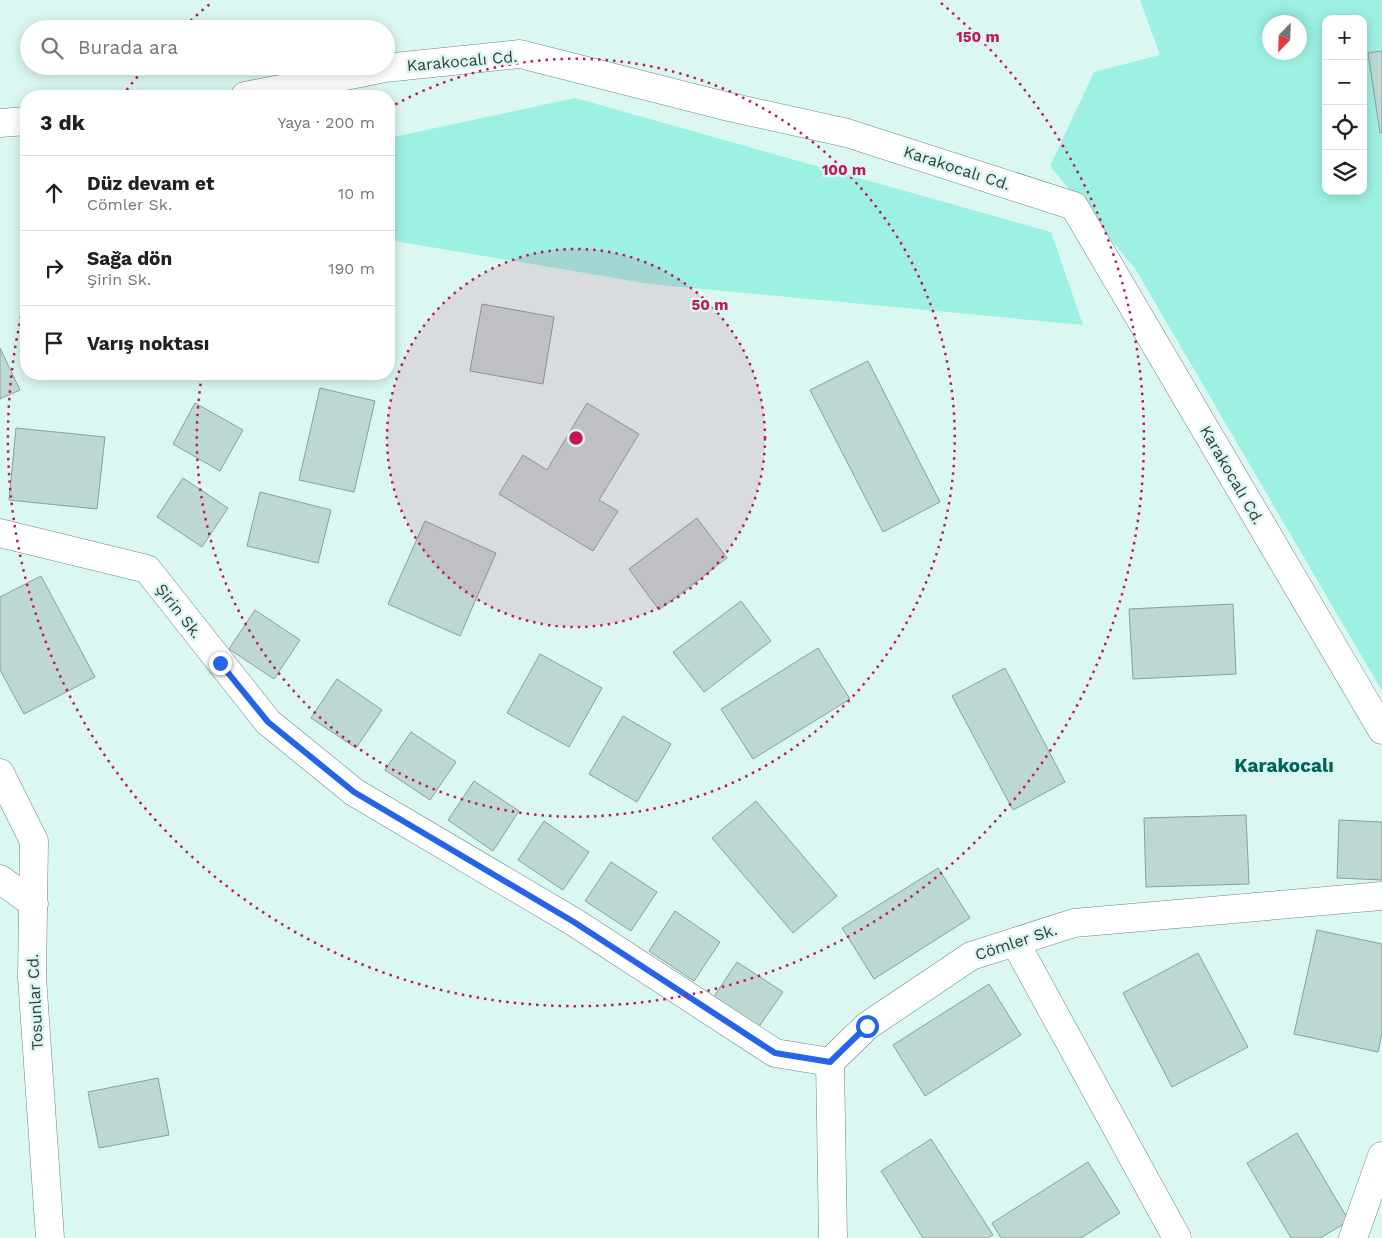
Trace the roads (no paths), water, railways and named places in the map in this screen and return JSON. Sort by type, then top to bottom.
[{"type":"street","name":"Karakocalı Cd.","points":[[395,67],[520,54],[725,106],[847,133],[1074,206],[1382,730]]},
{"type":"street","name":"Karakocalı Cd.","points":[[275,90],[350,75]]},
{"type":"street","points":[[0,123],[20,121]]},
{"type":"street","name":"Şirin Sk.","points":[[0,533],[147,569],[268,722],[354,792],[574,922],[775,1053],[830,1062]]},
{"type":"street","name":"Tosunlar Cd.","points":[[0,773],[34,841],[32,976],[50,1238]]},
{"type":"street","points":[[0,879],[34,904]]},
{"type":"street","name":"Cömler Sk.","points":[[830,1062],[867,1026],[970,956],[1074,923],[1382,896]]},
{"type":"street","points":[[1015,942],[1177,1238]]},
{"type":"street","points":[[830,1062],[833,1238]]},
{"type":"street","points":[[1353,1238],[1382,1156]]},
{"type":"district","name":"Karakocalı","points":[[1284,765]]}]
